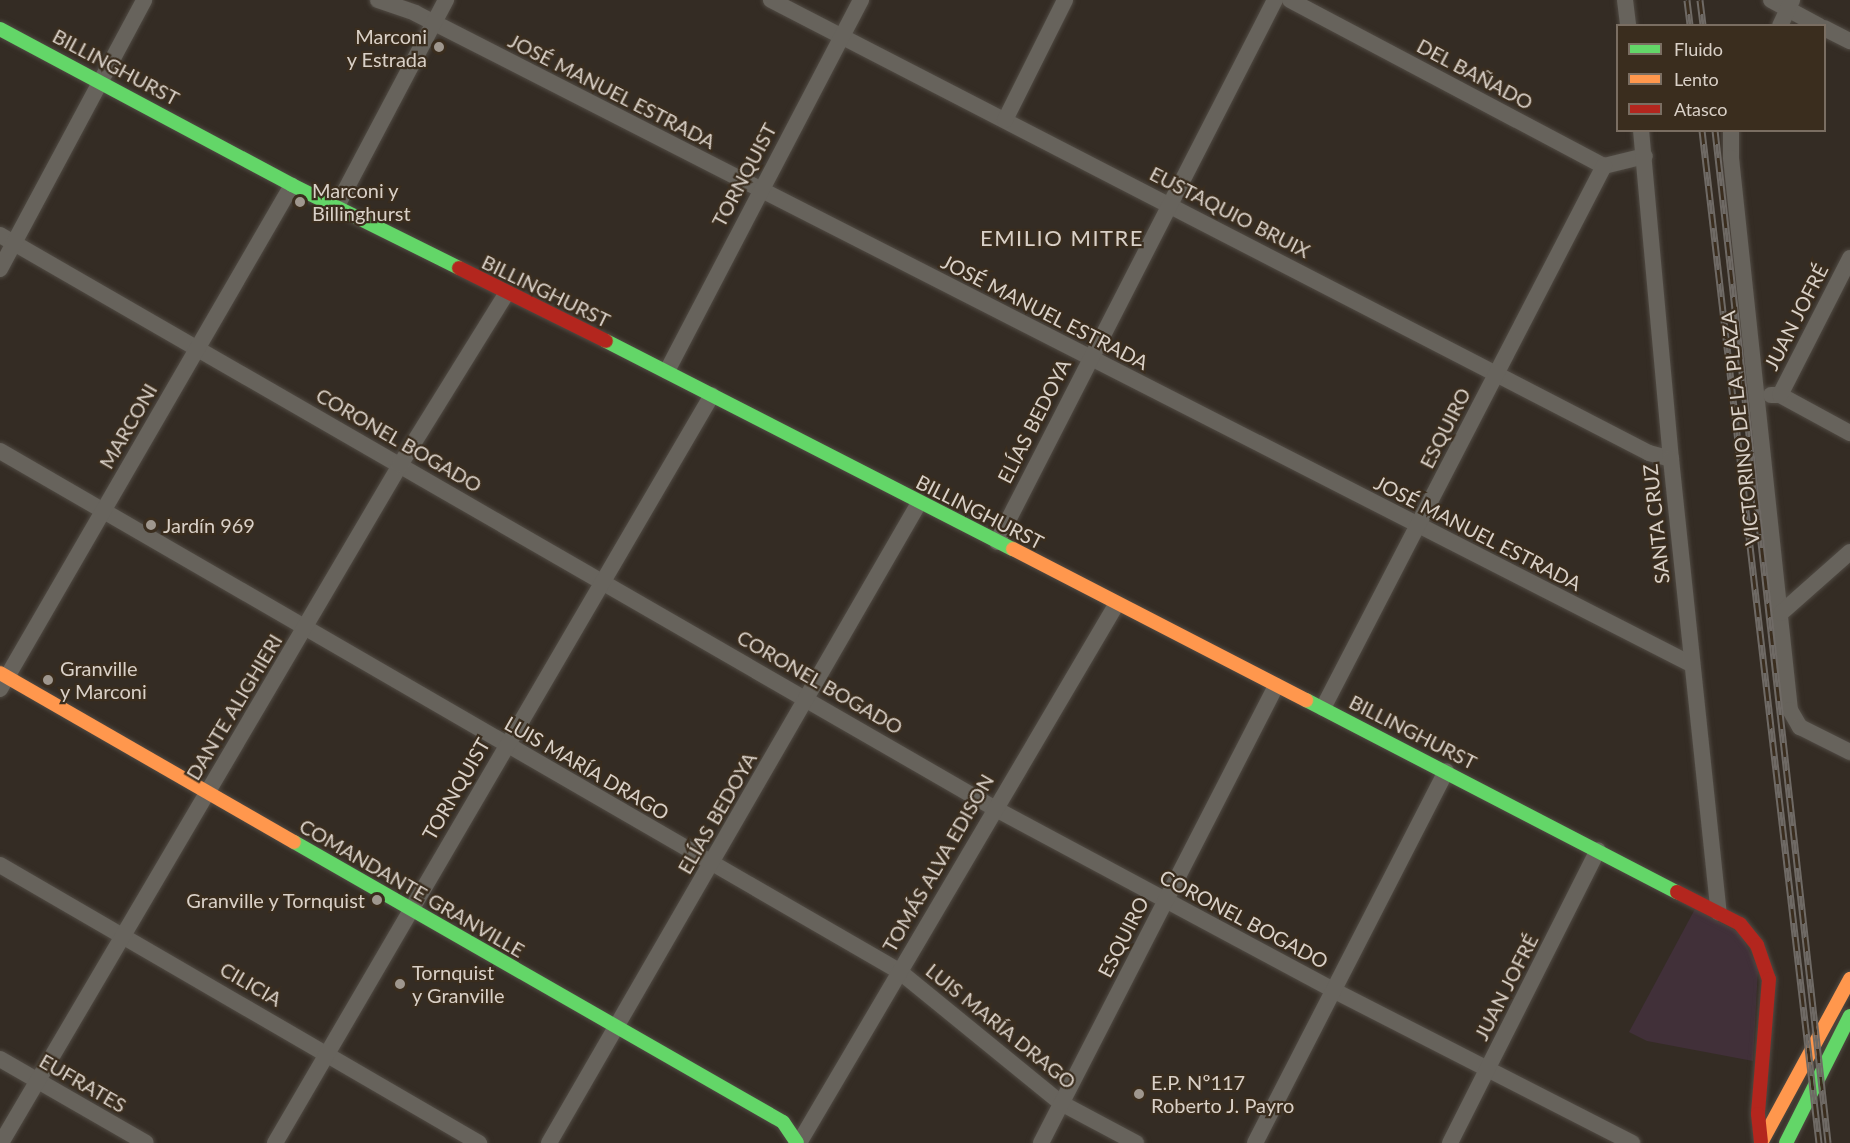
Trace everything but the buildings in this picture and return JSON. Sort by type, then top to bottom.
[{"type":"street","points":[[0,269],[144,0]]},
{"type":"street","name":"JOSÉ MANUEL ESTRADA","points":[[378,0],[435,24],[1418,527],[1691,664]]},
{"type":"street","points":[[338,204],[446,0]]},
{"type":"street","name":"EUSTAQUIO BRUIX","points":[[771,0],[1170,204],[1496,375],[1649,453],[1671,459]]},
{"type":"street","name":"TORNQUIST","points":[[667,371],[759,189],[861,0]]},
{"type":"street","points":[[1005,120],[1065,0]]},
{"type":"street","name":"ELÍAS BEDOYA","points":[[997,542],[1089,357],[1275,0]]},
{"type":"street","name":"DEL BAÑADO","points":[[1290,0],[1604,166]]},
{"type":"street","points":[[1625,0],[1628,24]]},
{"type":"street","points":[[1770,0],[1790,5],[1817,24]]},
{"type":"street","points":[[1781,24],[1790,5]]},
{"type":"street","name":"BILLINGHURST","points":[[0,29],[101,80],[292,184],[338,204],[506,294],[667,371],[1116,605],[1323,708],[1719,912],[1749,933],[1769,979],[1758,1114],[1761,1143]]},
{"type":"street","points":[[1826,29],[1850,41]]},
{"type":"street","name":"SANTA CRUZ","points":[[1641,132],[1691,664],[1719,912]]},
{"type":"street","name":"VICTORINO DE LA PLAZA","points":[[1731,132],[1731,158],[1792,720],[1850,752]]},
{"type":"street","points":[[1604,166],[1645,156]]},
{"type":"street","name":"ESQUIRO","points":[[1323,708],[1604,166]]},
{"type":"street","name":"MARCONI","points":[[2,679],[103,511],[292,184]]},
{"type":"street","name":"CORONEL BOGADO","points":[[0,235],[198,346],[994,808],[1333,990],[1632,1143]]},
{"type":"street","name":"JUAN JOFRÉ","points":[[1780,395],[1850,258]]},
{"type":"street","name":"DANTE ALIGHIERI","points":[[1,1143],[400,465],[506,294]]},
{"type":"street","name":"TORNQUIST","points":[[274,1143],[409,910],[605,582],[712,395]]},
{"type":"street","points":[[1758,396],[1780,395],[1850,434]]},
{"type":"street","name":"LUIS MARÍA DRAGO","points":[[0,451],[711,865],[899,971],[1061,1103],[1136,1143]]},
{"type":"street","name":"ELÍAS BEDOYA","points":[[549,1143],[618,1029],[919,503]]},
{"type":"street","points":[[1781,613],[1850,552]]},
{"type":"street","name":"TOMÁS ALVA EDISON","points":[[798,1143],[1116,605]]},
{"type":"street","name":"COMANDANTE GRANVILLE","points":[[2,679],[208,791],[409,910],[783,1122],[798,1143]]},
{"type":"street","name":"ESQUIRO","points":[[1041,1143],[1276,686]]},
{"type":"street","points":[[1255,1143],[1446,771]]},
{"type":"street","name":"JUAN JOFRÉ","points":[[1450,1143],[1598,850]]},
{"type":"street","name":"CILICIA","points":[[0,865],[328,1053],[479,1143]]},
{"type":"street","points":[[1761,1143],[1850,979]]},
{"type":"street","points":[[1786,1143],[1850,1016]]},
{"type":"street","name":"EUFRATES","points":[[0,1059],[146,1143]]},
{"type":"shaded area","points":[[1695,909],[1740,933],[1758,968],[1753,1061],[1647,1041],[1629,1032]]},
{"type":"railway","points":[[1687,0],[1690,24]]},
{"type":"railway","points":[[1700,0],[1703,24]]},
{"type":"railway","points":[[1702,132],[1819,1143]]},
{"type":"railway","points":[[1715,132],[1828,1143]]},
{"type":"traffic: fast","points":[[0,29],[292,185],[459,268]]},
{"type":"traffic: fast","points":[[606,341],[1013,549]]},
{"type":"traffic: fast","points":[[1306,700],[1677,892]]},
{"type":"traffic: fast","points":[[294,842],[783,1122],[797,1143]]},
{"type":"traffic: fast","points":[[1786,1143],[1850,1016]]},
{"type":"traffic: slow","points":[[1013,549],[1306,700]]},
{"type":"traffic: slow","points":[[0,673],[294,842]]},
{"type":"traffic: slow","points":[[1761,1143],[1850,979]]},
{"type":"traffic: jam","points":[[459,268],[606,341]]},
{"type":"traffic: jam","points":[[1677,892],[1740,924],[1757,945],[1769,979],[1758,1114],[1761,1142]]},
{"type":"place","name":"Marconi y Estrada","points":[[439,47]]},
{"type":"place","name":"Marconi y Billinghurst","points":[[300,202]]},
{"type":"place","name":"Jardín 969","points":[[151,525]]},
{"type":"place","name":"Granville y Marconi","points":[[48,680]]},
{"type":"place","name":"Granville y Tornquist","points":[[377,900]]},
{"type":"place","name":"Tornquist y Granville","points":[[400,984]]},
{"type":"place","name":"E.P. Nº117 Roberto J. Payro","points":[[1139,1094]]},
{"type":"district","name":"EMILIO MITRE","points":[[1062,238]]}]
